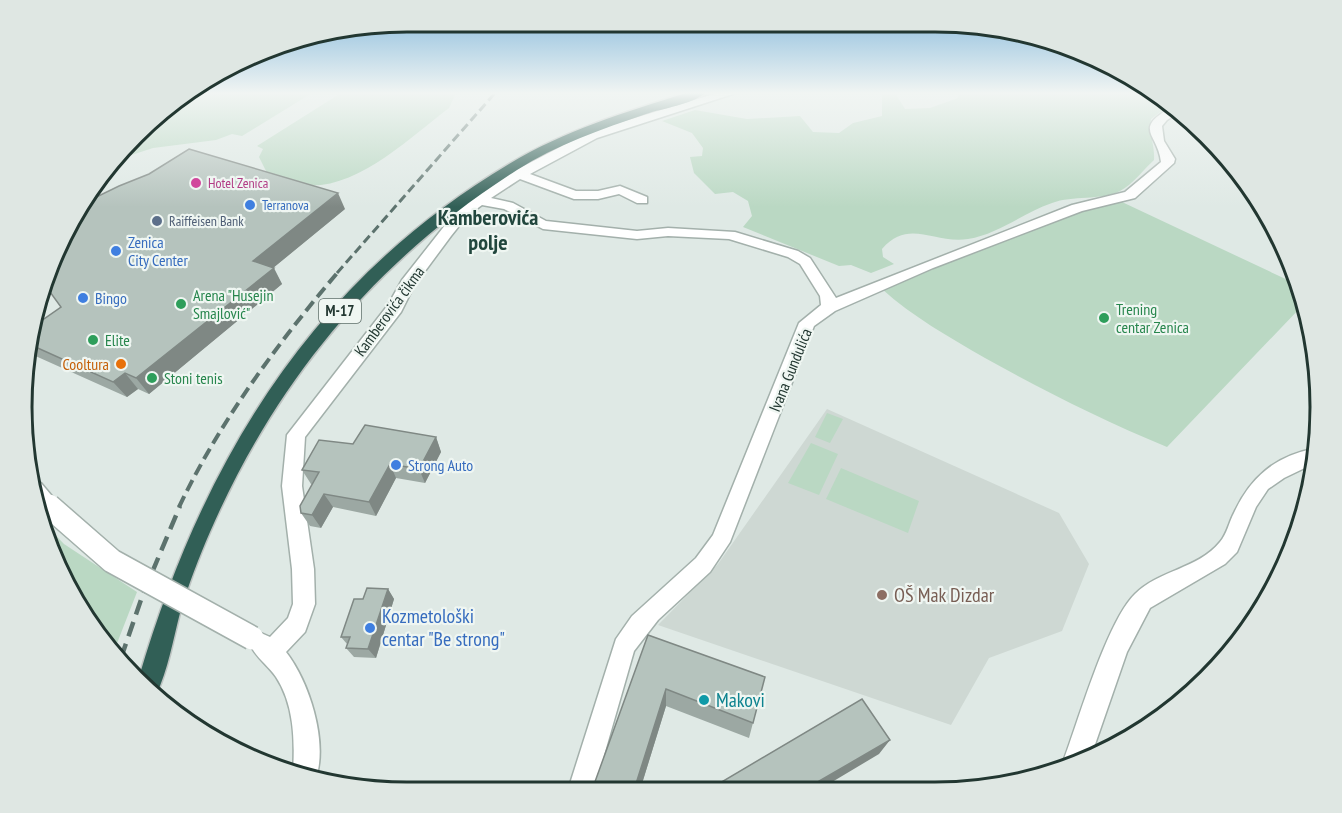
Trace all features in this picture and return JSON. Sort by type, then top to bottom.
[{"type":"highway","name":"M-17","points":[[150,680],[159,638],[187,561],[235,458],[286,378],[359,289],[392,256],[447,210],[517,165],[587,131]]},
{"type":"street","name":"Kamberovića čikma","points":[[261,644],[284,640],[297,624],[304,604],[303,569],[292,486],[296,435],[395,308],[407,284],[462,213],[519,174],[592,135],[605,131]]},
{"type":"street","name":"Ivana Gundulića","points":[[583,782],[628,639],[646,616],[703,565],[716,550],[729,525],[807,324],[829,307],[1014,231],[1077,208],[1130,195],[1167,163],[1168,159],[1158,141],[1157,131]]},
{"type":"street","points":[[519,174],[563,193],[598,195],[620,189],[642,200]]},
{"type":"street","points":[[480,200],[508,206],[543,225],[637,235],[668,232],[730,235],[793,254],[805,261],[828,296],[829,307]]},
{"type":"street","points":[[1079,753],[1121,640],[1139,603],[1215,561],[1228,548],[1255,488],[1268,477],[1306,458]]},
{"type":"street","points":[[43,498],[56,514],[112,561],[261,644],[285,668],[297,694],[305,731],[305,768]]},
{"type":"shaded area","name":"OŠ Mak Dizdar","points":[[827,409],[1059,513],[1089,564],[1062,631],[989,658],[951,725],[658,625],[718,564]]},
{"type":"green space","points":[[152,131],[250,131],[242,136],[232,134],[216,140],[153,148],[127,156]]},
{"type":"green space","points":[[281,131],[420,131],[361,172],[322,185],[302,185],[267,173],[259,157],[263,149],[257,146]]},
{"type":"green space","points":[[687,131],[839,133],[842,131],[1151,131],[1154,160],[1120,191],[1104,196],[1052,203],[990,233],[955,240],[922,234],[902,235],[882,249],[883,257],[894,264],[871,273],[851,265],[839,266],[743,227],[752,216],[748,201],[733,192],[715,194],[694,173],[690,157],[702,156],[703,148],[692,133]]},
{"type":"green space","name":"Trening centar Zenica","points":[[1122,202],[1289,281],[1291,286],[1298,310],[1167,447],[1074,405],[985,358],[919,318],[882,289],[1078,209]]},
{"type":"green space","points":[[827,413],[843,419],[830,443],[815,437]]},
{"type":"green space","points":[[811,443],[838,454],[819,495],[788,483]]},
{"type":"green space","points":[[841,468],[919,501],[908,533],[826,499]]},
{"type":"green space","points":[[53,533],[64,544],[137,592],[117,644],[82,594]]},
{"type":"building","points":[[189,149],[338,193],[253,261],[274,268],[136,378],[125,373],[113,382],[37,348],[39,333],[42,321],[61,307],[49,291],[51,286],[70,241],[95,198],[149,174]]},
{"type":"building","points":[[365,425],[436,437],[419,469],[390,464],[369,502],[324,494],[312,515],[301,513],[300,506],[319,472],[302,470],[319,440],[353,444]]},
{"type":"building","points":[[367,588],[388,589],[368,649],[346,648],[350,637],[341,637],[354,599],[363,599]]},
{"type":"building","points":[[648,635],[765,677],[753,723],[666,689],[637,782],[595,782]]},
{"type":"building","name":"Makovi","points":[[862,699],[890,740],[818,782],[722,782]]},
{"type":"railway","points":[[337,273],[462,131]]},
{"type":"railway","points":[[179,507],[213,444],[251,384],[338,272]]},
{"type":"railway","points":[[123,652],[143,594],[180,506]]},
{"type":"place","name":"Hotel Zenica","points":[[196,183]]},
{"type":"place","name":"Terranova","points":[[250,205]]},
{"type":"place","name":"Raiffeisen Bank","points":[[157,221]]},
{"type":"place","name":"Zenica City Center","points":[[116,251]]},
{"type":"place","name":"Bingo","points":[[83,298]]},
{"type":"place","name":"Arena \"Husejin Smajlović\"","points":[[181,304]]},
{"type":"place","name":"Trening centar Zenica","points":[[1104,318]]},
{"type":"place","name":"Elite","points":[[93,340]]},
{"type":"place","name":"Cooltura","points":[[121,364]]},
{"type":"place","name":"Stoni tenis","points":[[152,378]]},
{"type":"place","name":"Strong Auto","points":[[396,465]]},
{"type":"place","name":"OŠ Mak Dizdar","points":[[882,595]]},
{"type":"place","name":"Kozmetološki centar \"Be strong\"","points":[[370,628]]},
{"type":"place","name":"Makovi","points":[[704,700]]},
{"type":"district","name":"Kamberovića polje","points":[[488,230]]}]
